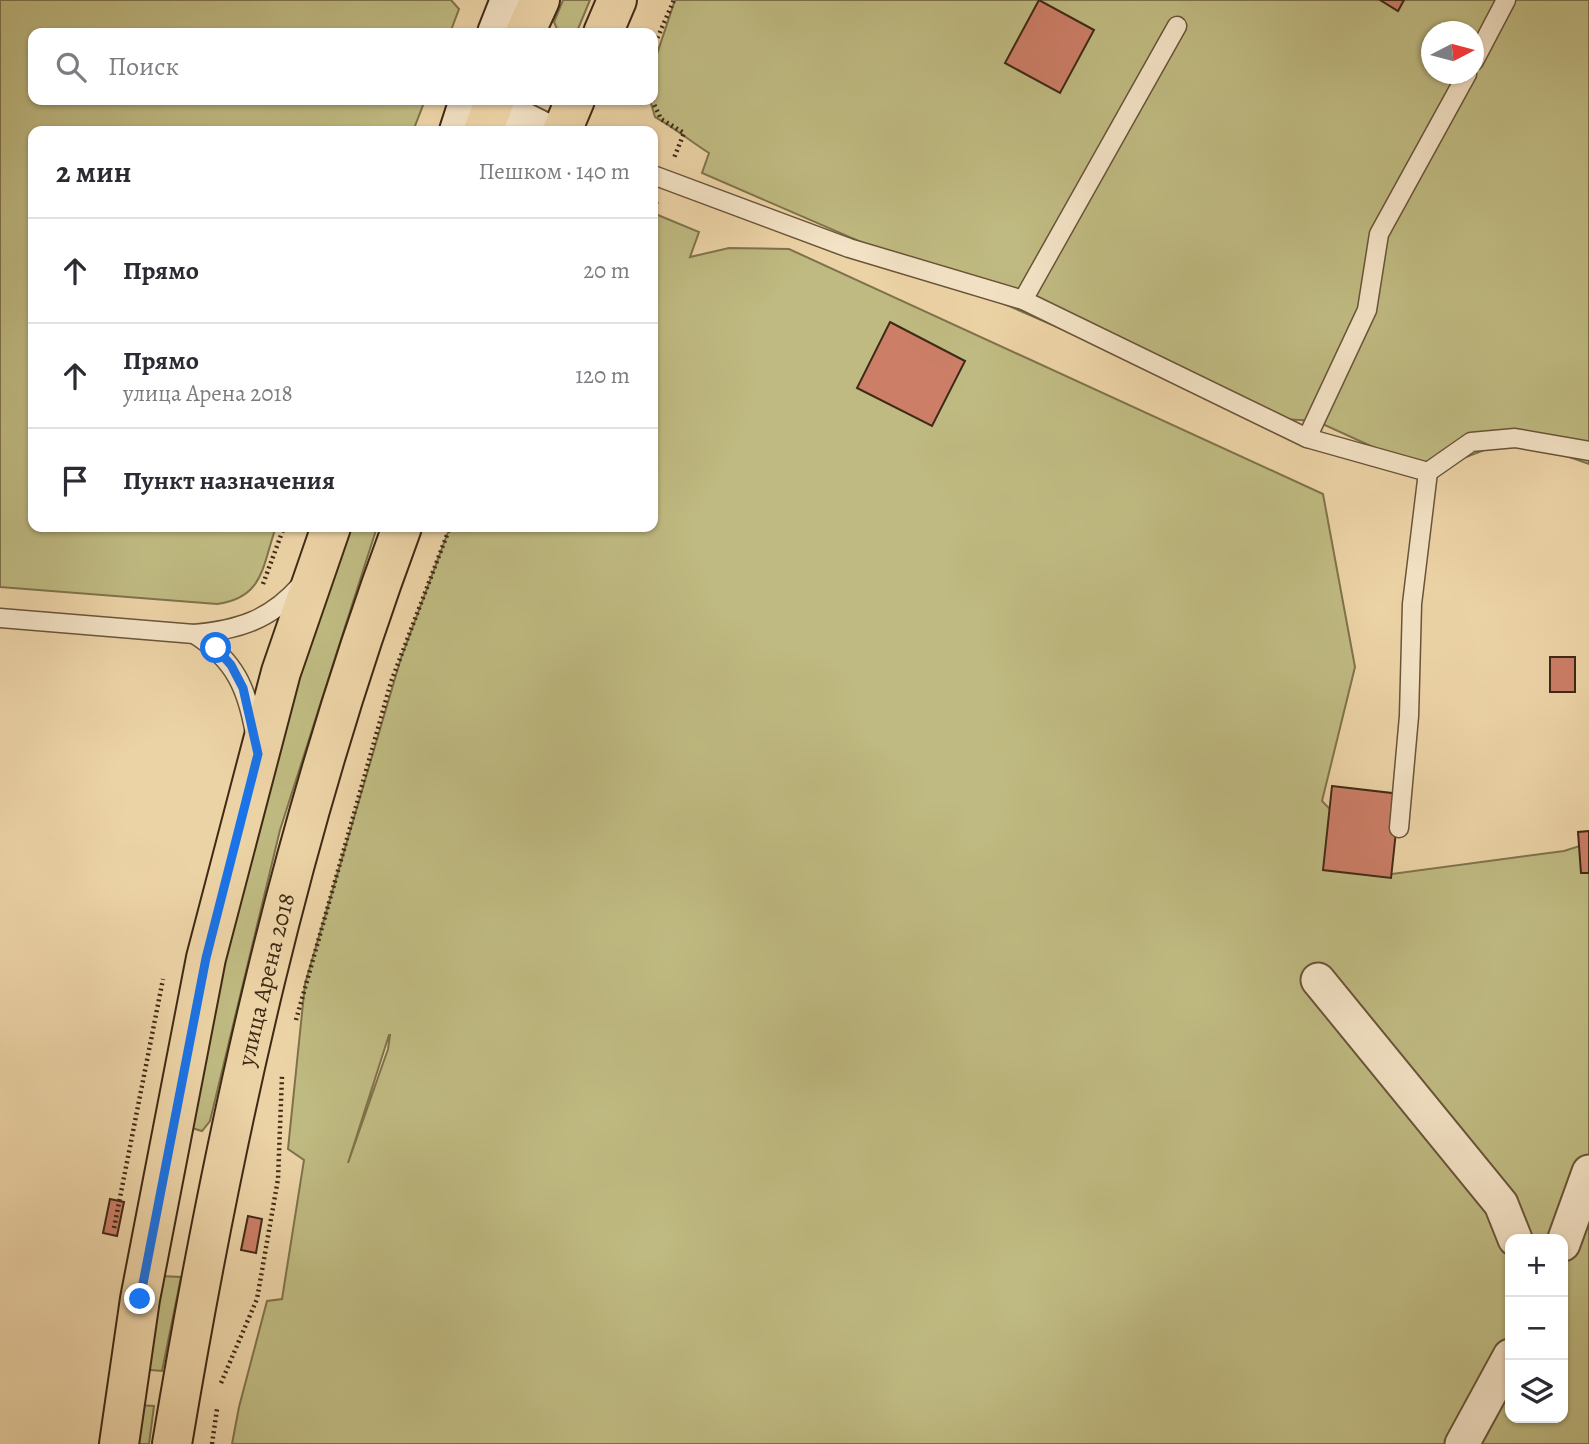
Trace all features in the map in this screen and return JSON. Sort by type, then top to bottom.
[{"type":"main road","points":[[499,28],[510,0]]},
{"type":"main road","points":[[527,28],[540,0]]},
{"type":"main road","points":[[605,28],[617,0]]},
{"type":"main road","points":[[564,126],[573,105]]},
{"type":"main road","points":[[465,126],[485,109]]},
{"type":"main road","name":"улица Арена 2018","points":[[172,1444],[258,1006],[313,800],[365,626],[400,532]]},
{"type":"main road","points":[[119,1444],[140,1299],[206,958],[281,672],[328,538]]},
{"type":"street","points":[[485,109],[533,126]]},
{"type":"street","points":[[1318,980],[1501,1204],[1513,1234]]},
{"type":"street","points":[[1567,1234],[1589,1172]]},
{"type":"street","points":[[1462,1444],[1508,1360]]},
{"type":"lane","points":[[1484,42],[1506,0]]},
{"type":"lane","points":[[1023,299],[1177,26]]},
{"type":"lane","points":[[1307,438],[1367,310],[1379,234],[1462,84]]},
{"type":"lane","points":[[658,177],[849,248],[1023,299],[1307,438],[1428,472]]},
{"type":"lane","points":[[1399,828],[1409,716],[1412,604],[1428,472],[1471,442],[1515,438],[1589,451]]},
{"type":"lane","points":[[0,618],[194,634],[247,626],[285,603],[303,583],[328,538]]},
{"type":"lane","points":[[194,634],[216,648],[231,665],[251,712],[258,754]]},
{"type":"path","points":[[658,37],[674,0]]},
{"type":"path","points":[[654,105],[661,119],[684,133]]},
{"type":"path","points":[[261,589],[282,532]]},
{"type":"path","points":[[292,1032],[391,682],[448,532]]},
{"type":"path","points":[[219,1394],[257,1299],[278,1179],[282,1068]]},
{"type":"path","points":[[212,1444],[218,1405]]},
{"type":"shaded area","points":[[0,0],[451,0],[459,9],[452,28],[28,28],[28,105],[423,105],[415,126],[28,126],[28,532],[274,532],[259,578],[244,595],[232,601],[217,604],[0,587]]},
{"type":"shaded area","points":[[563,0],[590,0],[578,28],[557,28],[554,22]]},
{"type":"shaded area","points":[[675,0],[1589,0],[1589,464],[1515,438],[1428,472],[1316,421],[1267,418],[702,173],[709,153],[655,117],[651,105],[658,105],[658,51]]},
{"type":"shaded area","points":[[658,215],[699,232],[690,257],[729,248],[789,249],[1323,494],[1355,667],[1322,801],[1392,874],[1564,851],[1589,843],[1589,1444],[232,1444],[267,1301],[282,1299],[304,1160],[288,1149],[305,984],[401,658],[448,532],[658,532]],"holes":[[[389,1035],[390,1035],[388,1049],[348,1163]]]},
{"type":"shaded area","points":[[345,532],[375,532],[280,830],[210,1121],[202,1131],[185,1126],[255,803]]},
{"type":"shaded area","points":[[161,1276],[181,1277],[162,1371],[140,1369]]},
{"type":"shaded area","points":[[137,1405],[154,1406],[149,1444],[131,1444]]},
{"type":"building","points":[[1039,0],[1094,30],[1060,93],[1005,63]]},
{"type":"building","points":[[1380,0],[1404,0],[1398,11]]},
{"type":"building","points":[[890,322],[965,361],[932,426],[857,388]]},
{"type":"building","points":[[1550,657],[1575,657],[1575,692],[1550,692]]},
{"type":"building","points":[[1332,786],[1400,794],[1391,878],[1323,870]]},
{"type":"building","points":[[1589,831],[1589,873],[1581,873],[1578,832]]},
{"type":"building","points":[[110,1199],[124,1202],[117,1236],[103,1233]]},
{"type":"building","points":[[248,1216],[262,1219],[256,1253],[241,1250]]},
{"type":"route","points":[[140,1299],[206,958],[258,754],[251,712],[243,688],[231,665],[216,648]]}]
